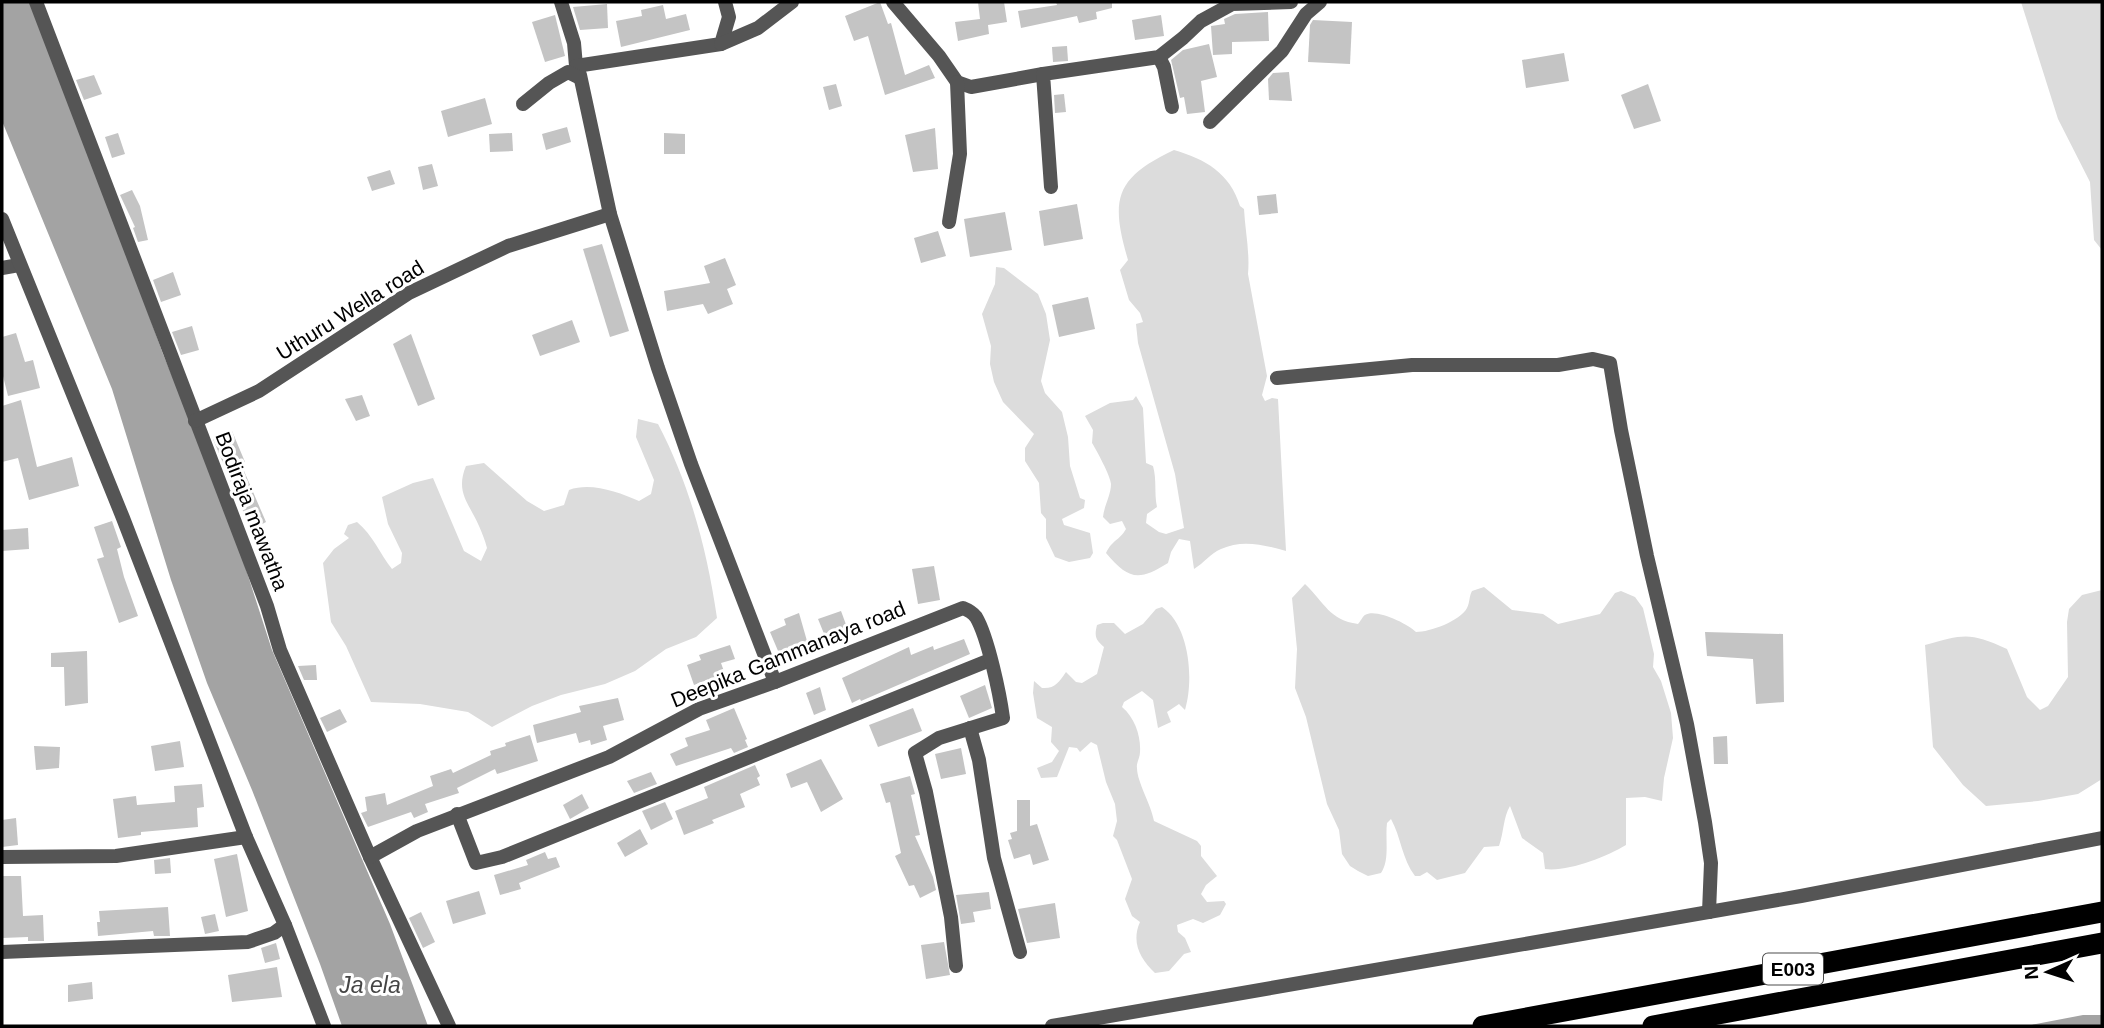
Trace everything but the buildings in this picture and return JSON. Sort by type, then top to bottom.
[{"type":"highway","name":"E003","points":[[1483,1026],[2102,912]]},
{"type":"highway","name":"E003","points":[[1653,1026],[2102,943]]},
{"type":"street","name":"Bodiraja mawatha","points":[[36,2],[267,606],[281,650],[370,857],[449,1026]]},
{"type":"street","points":[[561,2],[574,43],[610,214],[679,428],[775,682]]},
{"type":"street","points":[[722,44],[729,17],[725,2]]},
{"type":"street","points":[[523,104],[568,72],[722,44],[758,28],[792,2]]},
{"type":"street","points":[[893,2],[939,56],[957,82],[960,154],[949,222]]},
{"type":"street","points":[[957,82],[971,87],[1159,57],[1184,38],[1200,21],[1232,4],[1291,2]]},
{"type":"street","points":[[1210,122],[1282,51],[1306,14],[1320,2]]},
{"type":"street","points":[[1159,57],[1164,67],[1172,107]]},
{"type":"street","points":[[1043,74],[1051,187]]},
{"type":"street","name":"Uthuru Wella road","points":[[195,421],[258,391],[409,293],[508,246],[610,214]]},
{"type":"street","points":[[2,219],[123,518],[246,837],[285,925],[324,1026]]},
{"type":"street","points":[[2,268],[19,265]]},
{"type":"street","points":[[1277,379],[1412,365],[1558,365],[1593,359],[1610,363],[1647,556],[1687,724],[1705,822],[1711,863],[1709,912]]},
{"type":"street","name":"Deepika Gammanaya road","points":[[370,857],[417,831],[457,814],[609,757],[699,709],[963,608],[975,615],[985,639],[1003,718],[939,738],[915,753],[926,792],[951,917],[956,966]]},
{"type":"street","points":[[457,814],[476,863],[502,857],[990,660]]},
{"type":"street","points":[[970,728],[979,760],[994,858],[1020,951]]},
{"type":"street","points":[[2,857],[116,856],[246,837]]},
{"type":"street","points":[[1052,1026],[1709,912],[2102,838]]},
{"type":"street","points":[[2,952],[248,942],[274,933],[285,925]]},
{"type":"shaded area","points":[[2021,2],[2102,2],[2102,250],[2094,240],[2090,182],[2058,119]]},
{"type":"shaded area","points":[[1174,150],[1215,169],[1230,185],[1244,209],[1248,274],[1267,376],[1262,395],[1265,401],[1278,399],[1286,551],[1262,545],[1237,544],[1217,551],[1194,569],[1190,541],[1179,539],[1168,563],[1149,573],[1134,575],[1127,573],[1106,553],[1126,529],[1122,521],[1110,524],[1103,517],[1111,484],[1092,443],[1093,430],[1085,416],[1110,403],[1133,400],[1136,396],[1143,408],[1146,463],[1153,466],[1155,476],[1157,507],[1147,514],[1146,523],[1166,534],[1184,528],[1175,474],[1138,343],[1136,324],[1143,322],[1140,313],[1129,300],[1120,270],[1128,260],[1119,221],[1122,193],[1139,170]]},
{"type":"shaded area","points":[[996,267],[1004,268],[1038,294],[1046,314],[1050,340],[1041,381],[1045,393],[1062,412],[1068,437],[1070,466],[1080,498],[1085,500],[1084,508],[1062,519],[1064,525],[1090,533],[1093,553],[1090,558],[1069,562],[1055,557],[1046,538],[1046,519],[1041,513],[1039,483],[1025,461],[1025,448],[1034,434],[1003,402],[994,382],[990,364],[991,346],[982,314],[995,284]]},
{"type":"shaded area","points":[[638,419],[658,424],[679,470],[696,518],[717,618],[696,637],[666,649],[635,671],[605,684],[561,695],[532,706],[492,727],[468,712],[420,704],[371,702],[346,646],[331,622],[323,563],[334,549],[349,538],[344,534],[348,525],[357,522],[363,527],[392,569],[401,563],[402,553],[388,524],[382,497],[413,483],[433,478],[464,551],[481,561],[487,548],[463,490],[466,466],[484,463],[527,501],[544,511],[564,505],[569,490],[586,487],[604,489],[639,501],[651,494],[654,480],[636,437]]},
{"type":"shaded area","points":[[1305,584],[1328,610],[1340,619],[1358,624],[1370,613],[1384,615],[1416,632],[1436,628],[1458,617],[1467,608],[1472,591],[1484,587],[1512,610],[1543,614],[1558,624],[1600,614],[1615,593],[1621,591],[1635,597],[1643,608],[1654,654],[1653,667],[1661,681],[1671,713],[1673,738],[1662,801],[1645,797],[1626,798],[1626,845],[1598,859],[1575,866],[1545,869],[1543,853],[1522,838],[1510,806],[1499,846],[1484,847],[1465,873],[1437,880],[1427,872],[1415,876],[1391,819],[1387,823],[1386,856],[1381,873],[1368,876],[1358,871],[1350,866],[1342,854],[1339,830],[1327,804],[1306,717],[1295,688],[1297,649],[1292,598]]},
{"type":"shaded area","points":[[2102,590],[2102,779],[2078,794],[1986,806],[1963,785],[1933,747],[1925,645],[1967,636],[2007,649],[2027,697],[2040,710],[2048,706],[2068,677],[2069,609],[2082,595]]},
{"type":"shaded area","points":[[1162,607],[1179,627],[1184,640],[1189,669],[1185,710],[1179,704],[1167,712],[1171,722],[1158,728],[1153,700],[1142,691],[1124,702],[1122,707],[1134,722],[1138,734],[1138,774],[1154,821],[1197,841],[1201,846],[1201,856],[1217,876],[1206,885],[1201,894],[1207,902],[1224,901],[1226,904],[1220,915],[1203,923],[1193,919],[1177,925],[1178,932],[1185,938],[1191,952],[1184,954],[1169,971],[1155,973],[1138,950],[1136,936],[1140,922],[1132,916],[1125,899],[1132,879],[1113,836],[1117,821],[1115,804],[1106,782],[1097,745],[1091,742],[1080,752],[1077,748],[1069,747],[1057,777],[1041,778],[1037,768],[1052,762],[1059,751],[1051,742],[1052,727],[1037,718],[1033,693],[1034,681],[1046,688],[1056,684],[1066,672],[1076,682],[1082,683],[1097,674],[1104,647],[1096,638],[1097,625],[1114,623],[1125,634],[1143,624],[1156,609]]},
{"type":"water","name":"Ja ela","points":[[2,2],[30,2],[80,125],[163,354],[206,457],[272,650],[390,924],[428,1026],[342,1026],[252,790],[207,683],[171,580],[112,389],[2,121]]},
{"type":"water","points":[[2083,1015],[2102,1015],[2102,1026],[2026,1026]]}]
